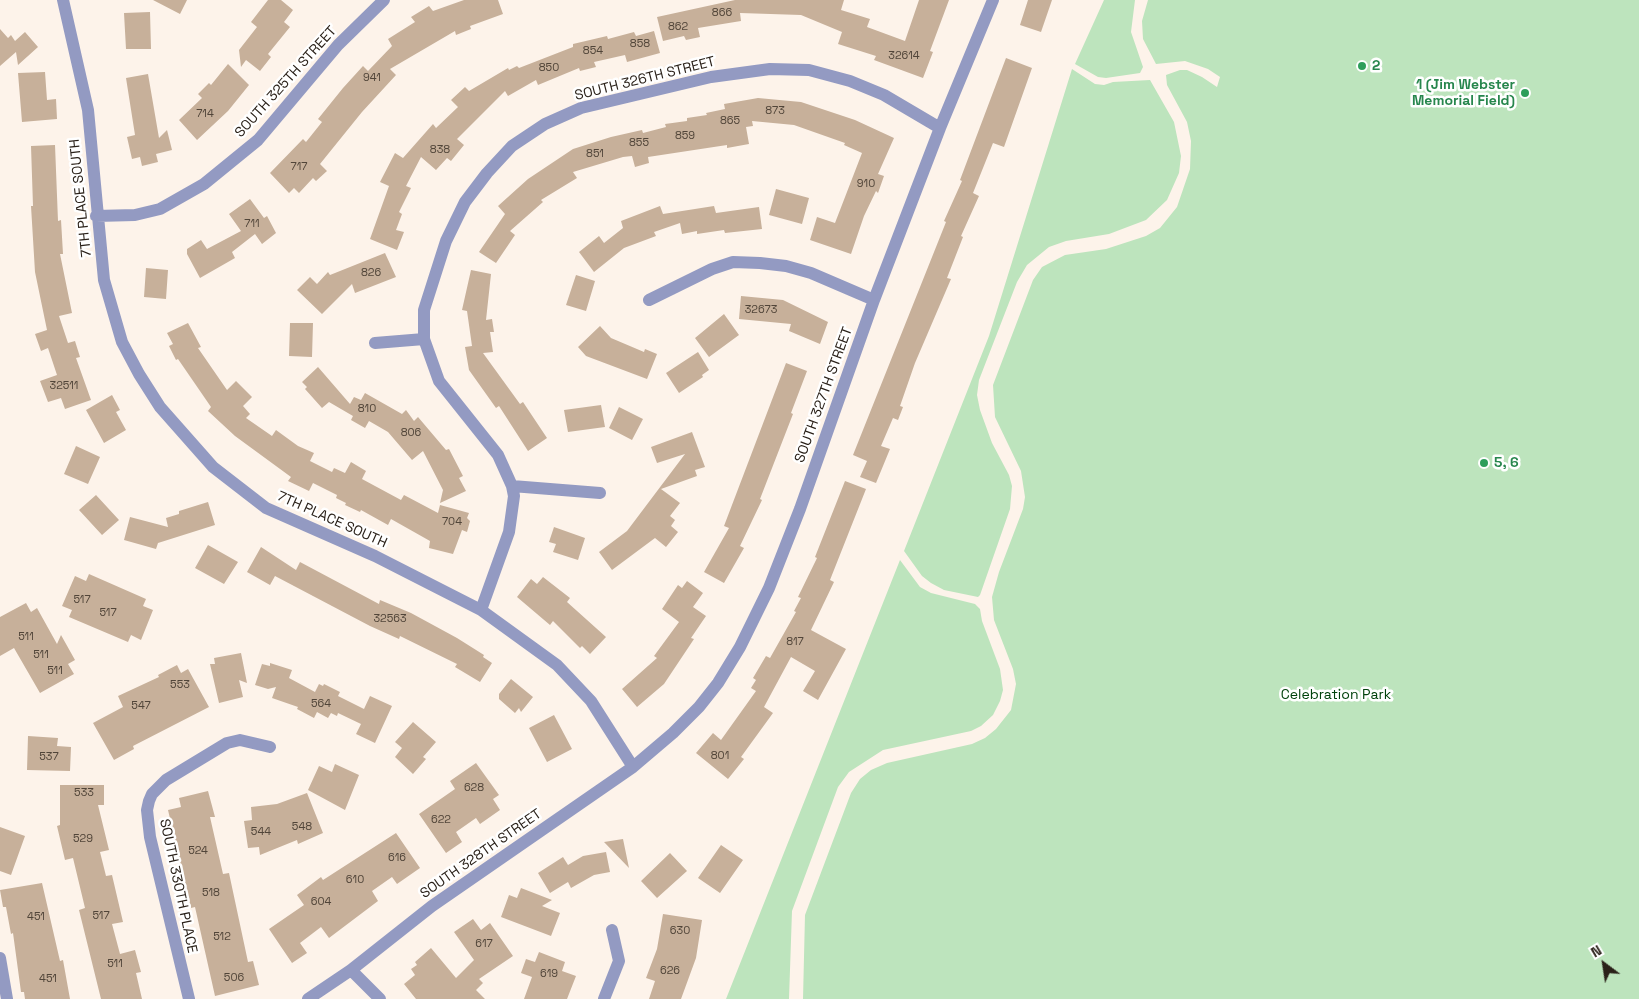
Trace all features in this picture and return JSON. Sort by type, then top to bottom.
[{"type":"street","name":"7TH PLACE SOUTH","points":[[62,0],[88,110],[96,216],[104,280],[122,342],[160,407],[193,446],[214,467],[266,508],[375,556],[481,610],[557,665],[581,688],[603,718],[633,768]]},
{"type":"street","name":"SOUTH 325TH STREET","points":[[96,216],[136,215],[160,209],[204,184],[258,140],[338,46],[384,0]]},
{"type":"street","name":"SOUTH 327TH STREET","points":[[633,768],[699,707],[718,683],[740,646],[769,588],[874,300],[940,128],[993,0]]},
{"type":"street","name":"SOUTH 326TH STREET","points":[[481,610],[512,519],[514,501],[512,486],[498,455],[488,439],[450,398],[439,381],[424,339],[424,310],[427,294],[446,241],[465,202],[487,172],[512,146],[545,124],[581,108],[742,71],[790,68],[830,75],[884,95],[940,128]]},
{"type":"street","points":[[649,300],[712,269],[733,262],[786,266],[811,273],[874,300]]},
{"type":"street","points":[[375,342],[424,339]]},
{"type":"street","points":[[512,486],[600,493]]},
{"type":"street","name":"SOUTH 330TH PLACE","points":[[189,999],[150,837],[147,810],[149,801],[152,794],[166,780],[227,743],[240,740],[270,747]]},
{"type":"street","name":"SOUTH 328TH STREET","points":[[308,999],[351,970],[440,901],[633,768]]},
{"type":"street","points":[[604,999],[619,961],[612,930]]},
{"type":"street","points":[[0,958],[6,999]]},
{"type":"street","points":[[351,970],[380,999]]},
{"type":"green space","points":[[1104,0],[1135,0],[1131,32],[1143,67],[1140,73],[1106,78],[1098,77],[1075,64]]},
{"type":"green space","name":"Celebration Park","points":[[1148,0],[1639,0],[1639,999],[803,999],[805,915],[851,793],[860,779],[871,770],[887,763],[972,744],[985,738],[996,729],[1011,710],[1016,684],[1013,669],[994,620],[992,597],[999,572],[1023,509],[1025,497],[1021,471],[995,417],[993,385],[1033,280],[1042,267],[1065,255],[1106,249],[1146,236],[1160,228],[1177,207],[1190,169],[1191,141],[1187,122],[1167,85],[1166,75],[1180,70],[1187,70],[1217,87],[1220,77],[1208,69],[1185,61],[1156,64],[1143,39],[1142,21]]},
{"type":"green space","points":[[1072,69],[1095,84],[1104,85],[1113,82],[1150,80],[1174,122],[1181,156],[1179,173],[1167,200],[1146,220],[1109,234],[1066,241],[1049,247],[1027,265],[1017,282],[979,380],[977,395],[980,410],[992,443],[1009,475],[1012,486],[1010,509],[980,595],[978,597],[944,590],[922,576],[904,551],[989,336]]},
{"type":"green space","points":[[900,560],[920,587],[931,593],[975,604],[980,609],[982,621],[1000,669],[1003,690],[1000,701],[993,715],[981,726],[971,731],[883,750],[849,772],[838,787],[792,911],[789,999],[726,999]]},
{"type":"building","points":[[153,0],[187,0],[180,14]]},
{"type":"building","points":[[268,0],[281,0],[293,10],[284,22],[290,27],[268,54],[271,57],[260,71],[246,60],[241,67],[239,50],[257,27],[251,22]]},
{"type":"building","points":[[464,0],[498,0],[503,14],[470,26],[471,29],[456,35],[455,31],[390,69],[396,75],[362,112],[320,164],[327,171],[316,181],[313,178],[299,193],[294,188],[289,193],[270,173],[303,139],[306,142],[322,122],[318,119],[343,88],[363,66],[368,71],[392,46],[388,39],[415,22],[411,17],[429,6],[433,11]]},
{"type":"building","points":[[735,0],[844,0],[841,10],[870,19],[867,27],[905,41],[919,0],[949,0],[930,51],[933,52],[923,78],[874,60],[876,56],[838,44],[842,32],[801,15],[740,13],[741,21],[698,28],[700,37],[686,40],[684,36],[663,41],[657,17]]},
{"type":"building","points":[[1028,0],[1052,0],[1041,32],[1020,25]]},
{"type":"building","points":[[150,12],[151,49],[126,49],[124,13]]},
{"type":"building","points":[[0,29],[8,38],[11,35],[15,41],[25,32],[38,47],[18,65],[16,52],[0,66]]},
{"type":"building","points":[[654,31],[660,53],[627,62],[625,55],[594,62],[596,67],[580,71],[579,68],[538,85],[536,80],[508,96],[505,91],[457,139],[464,145],[451,161],[447,158],[436,170],[421,157],[406,186],[411,188],[399,212],[402,214],[396,230],[404,232],[397,250],[370,239],[389,186],[380,182],[395,153],[403,158],[433,124],[436,128],[458,107],[451,100],[465,87],[469,91],[508,68],[509,70],[517,66],[519,68],[573,47],[573,44],[607,36],[608,39],[634,32],[636,36]]},
{"type":"building","points":[[1006,58],[1032,68],[1004,147],[993,143],[973,193],[979,196],[961,236],[963,237],[947,278],[951,279],[915,363],[900,406],[903,407],[898,420],[893,418],[881,446],[890,449],[876,483],[860,477],[867,461],[853,455],[946,222],[944,221],[962,181],[960,180]]},
{"type":"building","points":[[228,64],[249,85],[228,111],[197,140],[179,120],[202,98],[198,94],[209,83],[211,85]]},
{"type":"building","points":[[45,72],[47,100],[56,99],[57,119],[22,122],[18,73]]},
{"type":"building","points":[[148,74],[159,138],[167,130],[172,150],[156,154],[158,162],[142,166],[140,157],[132,159],[127,137],[135,135],[126,78]]},
{"type":"building","points":[[758,98],[801,102],[855,120],[894,138],[878,174],[884,176],[878,193],[876,191],[864,216],[851,254],[810,240],[817,217],[835,223],[862,153],[844,145],[845,143],[794,125],[752,121],[753,126],[746,127],[749,144],[727,148],[727,145],[648,157],[649,163],[635,167],[632,156],[623,157],[573,172],[577,178],[541,200],[543,202],[510,231],[515,235],[496,263],[479,252],[505,214],[498,206],[528,179],[573,149],[611,137],[642,130],[643,133],[666,127],[665,124],[687,121],[687,118],[707,115],[706,113],[725,109],[724,104]]},
{"type":"building","points":[[55,145],[58,221],[61,220],[63,254],[60,254],[72,313],[59,316],[68,343],[75,341],[80,357],[76,358],[91,400],[65,409],[61,398],[48,402],[40,381],[57,375],[48,348],[41,351],[35,334],[47,330],[35,272],[31,206],[33,206],[31,146]]},
{"type":"building","points":[[776,189],[809,198],[802,224],[769,215]]},
{"type":"building","points":[[250,199],[264,218],[267,216],[276,233],[262,244],[255,234],[232,252],[235,258],[200,278],[187,254],[187,249],[201,240],[207,249],[241,231],[229,214]]},
{"type":"building","points":[[660,206],[663,214],[714,206],[716,213],[759,207],[762,229],[725,233],[724,230],[697,234],[697,231],[682,234],[680,223],[654,232],[656,236],[624,248],[594,272],[579,252],[599,236],[604,243],[623,228],[621,221]]},
{"type":"building","points":[[385,253],[396,277],[355,293],[352,284],[322,314],[297,290],[310,277],[317,284],[328,272],[330,275]]},
{"type":"building","points":[[146,268],[168,270],[166,299],[144,297]]},
{"type":"building","points":[[471,270],[491,274],[486,320],[492,319],[494,332],[490,332],[493,352],[483,353],[520,404],[523,402],[547,438],[528,451],[499,406],[496,408],[469,370],[465,347],[472,346],[467,311],[462,310]]},
{"type":"building","points":[[576,275],[595,281],[586,311],[566,305]]},
{"type":"building","points":[[741,296],[783,300],[828,322],[820,344],[789,331],[791,324],[739,319]]},
{"type":"building","points":[[724,314],[739,335],[709,357],[695,338]]},
{"type":"building","points":[[188,323],[201,347],[198,348],[227,390],[236,381],[252,397],[243,406],[250,414],[246,418],[272,436],[276,430],[298,446],[314,453],[310,461],[332,472],[334,468],[345,473],[351,462],[366,471],[362,479],[401,500],[404,495],[438,513],[440,505],[469,513],[467,518],[470,521],[467,532],[462,530],[453,554],[429,548],[430,541],[391,519],[388,525],[361,510],[360,512],[345,505],[346,503],[336,498],[337,495],[313,483],[309,491],[288,481],[291,477],[235,436],[208,411],[211,407],[178,359],[176,360],[169,346],[173,344],[167,333]]},
{"type":"building","points":[[290,323],[313,323],[312,357],[289,356]]},
{"type":"building","points":[[600,326],[611,338],[644,352],[645,349],[657,354],[647,379],[586,356],[578,347]]},
{"type":"building","points":[[698,352],[709,370],[702,375],[703,377],[679,393],[666,373]]},
{"type":"building","points":[[786,363],[807,371],[791,413],[793,414],[760,499],[762,500],[740,546],[744,548],[724,583],[704,572],[729,528],[724,526]]},
{"type":"building","points":[[318,367],[350,404],[354,397],[361,400],[365,393],[402,414],[406,410],[414,421],[418,417],[446,450],[449,449],[463,476],[459,478],[466,491],[440,503],[443,490],[423,451],[412,460],[388,432],[369,421],[365,428],[351,420],[353,416],[329,402],[322,408],[305,389],[307,387],[302,382]]},
{"type":"building","points":[[112,395],[120,410],[116,412],[126,430],[104,443],[86,410]]},
{"type":"building","points":[[601,405],[605,427],[568,432],[564,410]]},
{"type":"building","points":[[619,407],[643,419],[632,440],[609,428]]},
{"type":"building","points":[[692,432],[705,467],[695,470],[697,476],[661,489],[680,503],[670,516],[675,520],[671,526],[678,532],[666,547],[655,538],[612,570],[599,552],[627,531],[685,454],[657,463],[651,447]]},
{"type":"building","points":[[76,446],[100,457],[88,484],[64,474]]},
{"type":"building","points":[[845,481],[866,489],[830,580],[834,582],[811,630],[846,649],[818,700],[803,691],[815,671],[791,657],[764,707],[773,713],[741,757],[744,759],[728,779],[696,753],[713,733],[721,740],[756,691],[751,688],[756,680],[753,678],[766,656],[770,658],[796,612],[794,611],[801,598],[798,597],[817,558],[815,557]]},
{"type":"building","points":[[96,495],[119,520],[102,535],[79,510]]},
{"type":"building","points":[[208,502],[215,525],[158,543],[156,549],[124,540],[130,517],[168,527],[166,518],[179,514],[179,511]]},
{"type":"building","points":[[554,527],[585,538],[578,560],[553,552],[556,544],[549,542]]},
{"type":"building","points":[[208,545],[238,562],[224,584],[195,568]]},
{"type":"building","points":[[261,547],[296,570],[300,562],[379,604],[380,600],[411,613],[457,638],[484,655],[483,657],[492,663],[480,682],[455,667],[457,664],[400,636],[399,639],[370,626],[275,576],[270,585],[247,572]]},
{"type":"building","points":[[89,574],[146,599],[143,606],[153,610],[141,640],[131,635],[128,642],[69,617],[72,610],[62,606],[75,576],[86,581]]},
{"type":"building","points":[[543,577],[570,598],[567,602],[606,637],[590,654],[582,646],[580,648],[553,621],[550,625],[517,597],[531,579],[537,584]]},
{"type":"building","points":[[687,581],[703,593],[693,607],[706,616],[691,638],[694,639],[664,684],[637,707],[622,689],[657,658],[654,656],[679,622],[662,609],[678,585],[682,588]]},
{"type":"building","points":[[26,603],[31,612],[37,608],[57,644],[61,635],[75,660],[68,664],[74,674],[40,693],[14,648],[0,656],[0,617]]},
{"type":"building","points":[[241,653],[247,683],[239,680],[243,697],[219,703],[210,664],[215,664],[214,658]]},
{"type":"building","points":[[270,663],[292,670],[289,678],[315,692],[319,684],[323,686],[324,684],[340,692],[338,696],[364,709],[370,696],[392,706],[375,743],[356,734],[361,724],[338,713],[337,716],[331,713],[328,718],[317,712],[314,718],[297,709],[298,707],[272,698],[276,687],[268,689],[255,685],[262,664],[270,666]]},
{"type":"building","points":[[177,665],[181,673],[188,669],[209,707],[133,746],[134,749],[114,760],[93,723],[123,707],[118,696],[159,677],[158,675]]},
{"type":"building","points":[[511,679],[533,697],[521,712],[519,708],[515,713],[499,699],[499,694]]},
{"type":"building","points":[[554,715],[572,749],[547,762],[529,728]]},
{"type":"building","points":[[413,722],[436,742],[423,757],[426,759],[413,774],[395,757],[402,748],[395,742]]},
{"type":"building","points":[[28,736],[58,738],[57,746],[71,747],[70,771],[27,770]]},
{"type":"building","points":[[476,763],[499,795],[493,799],[500,810],[480,824],[476,818],[456,832],[462,842],[446,853],[419,814],[455,789],[450,781]]},
{"type":"building","points":[[335,764],[359,775],[345,810],[308,790],[319,766],[332,772]]},
{"type":"building","points":[[60,785],[104,785],[104,805],[98,805],[109,850],[100,852],[106,876],[112,875],[123,922],[112,924],[120,954],[135,950],[141,972],[136,973],[142,999],[101,999],[79,910],[85,908],[73,858],[65,860],[57,826],[60,825]]},
{"type":"building","points":[[208,791],[215,817],[210,817],[223,874],[229,873],[248,962],[253,961],[259,985],[215,996],[195,907],[191,908],[168,810],[181,807],[179,798]]},
{"type":"building","points":[[307,793],[323,833],[298,844],[297,840],[260,855],[259,847],[248,848],[244,821],[252,820],[251,807],[277,804]]},
{"type":"building","points":[[0,827],[25,836],[11,875],[0,871]]},
{"type":"building","points":[[396,833],[420,868],[397,884],[392,877],[372,891],[378,901],[329,938],[321,927],[300,943],[307,953],[292,963],[269,929],[304,905],[297,895],[321,877],[323,880]]},
{"type":"building","points":[[623,839],[629,868],[604,842]]},
{"type":"building","points":[[721,845],[743,860],[720,893],[698,878]]},
{"type":"building","points":[[606,852],[610,872],[594,875],[571,888],[568,882],[550,893],[538,873],[563,857],[568,865],[583,856]]},
{"type":"building","points":[[670,853],[687,871],[657,898],[641,881]]},
{"type":"building","points":[[42,883],[60,961],[63,960],[70,999],[25,999],[24,992],[21,992],[13,933],[11,934],[6,907],[3,907],[0,890]]},
{"type":"building","points":[[521,888],[552,900],[542,906],[560,913],[551,936],[501,917],[509,895],[517,898]]},
{"type":"building","points":[[663,914],[702,920],[696,958],[681,999],[649,999],[655,981],[646,978],[657,949]]},
{"type":"building","points":[[473,919],[481,930],[490,923],[513,956],[479,979],[483,983],[476,990],[485,999],[416,999],[404,984],[415,975],[411,969],[417,965],[415,962],[431,948],[456,978],[474,960],[454,932]]},
{"type":"building","points":[[539,952],[565,962],[562,971],[576,976],[567,999],[524,999],[532,977],[521,973],[526,959],[535,962]]},
{"type":"place","name":"2","points":[[1362,66]]},
{"type":"place","name":"1 (Jim Webster Memorial Field)","points":[[1525,93]]},
{"type":"place","name":"5, 6","points":[[1484,463]]}]
